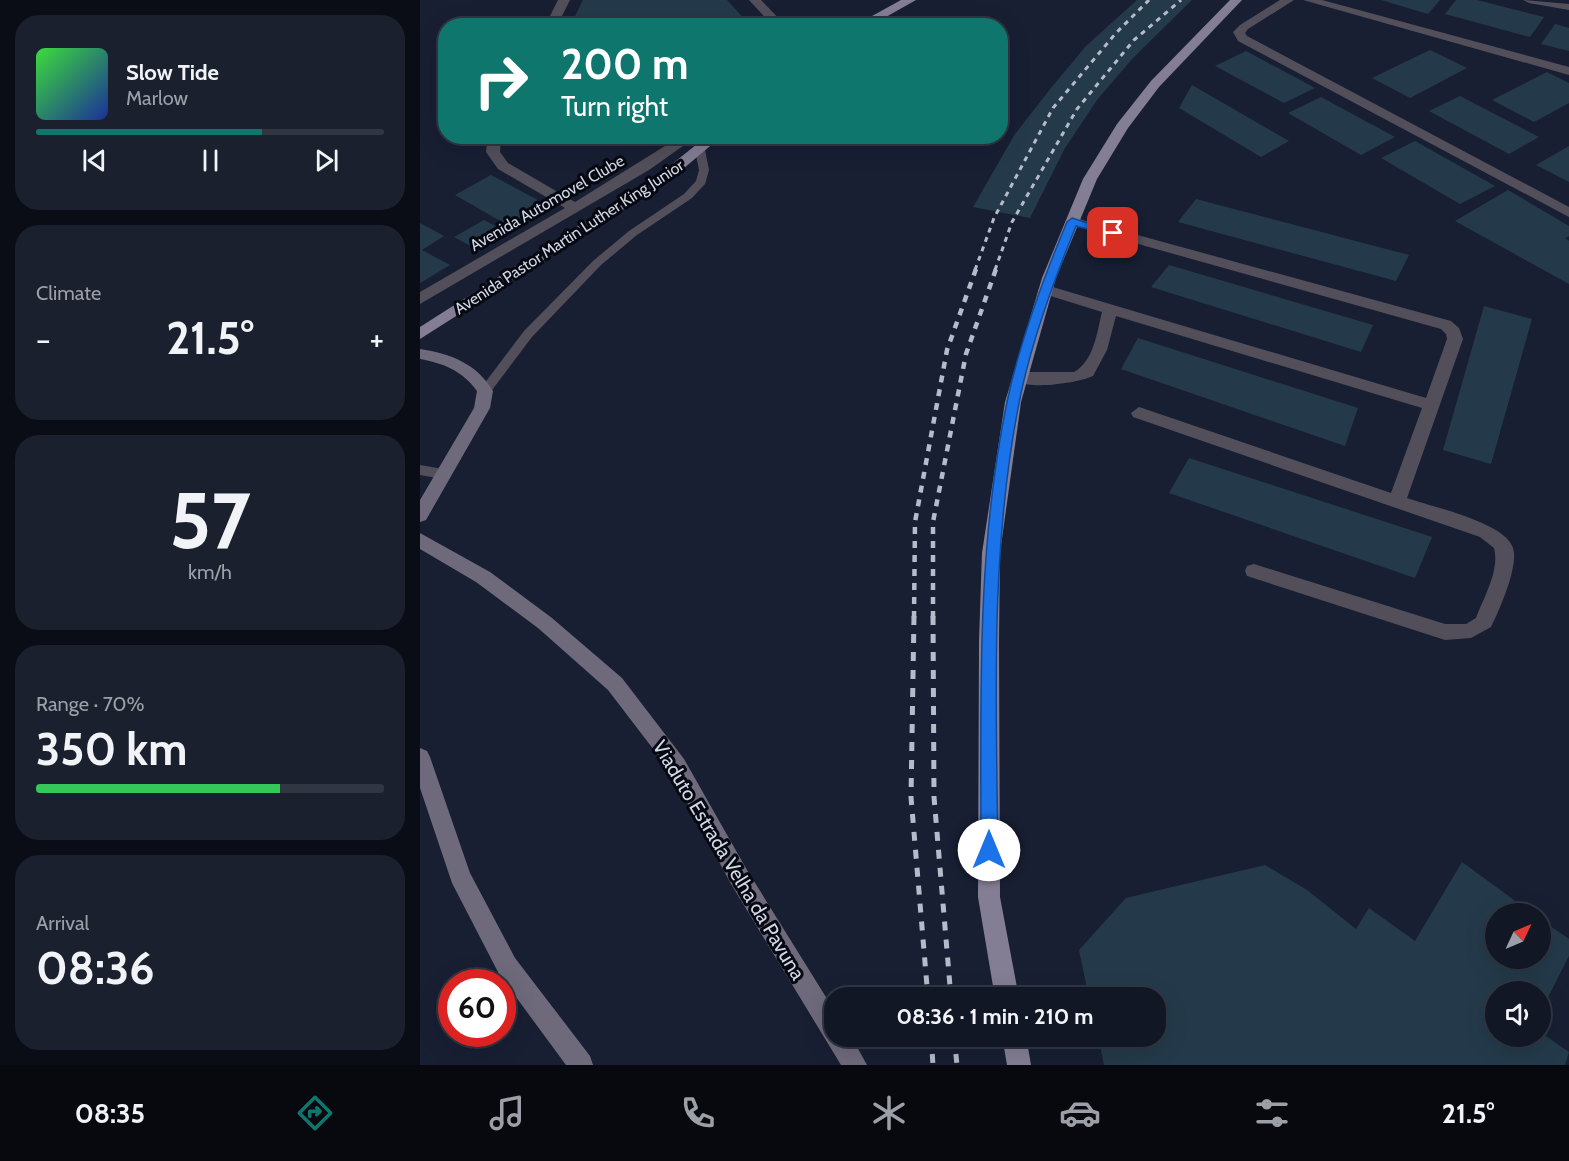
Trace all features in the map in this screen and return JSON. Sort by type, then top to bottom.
[{"type":"main road","points":[[875,18],[910,0]]},
{"type":"main road","points":[[1005,987],[989,897],[988,641],[992,553],[1013,402],[1046,290],[1090,179],[1122,127],[1155,84],[1236,0]]},
{"type":"main road","name":"Avenida Pastor Martin Luther King Junior","points":[[420,334],[666,176],[707,144]]},
{"type":"main road","points":[[420,354],[440,357],[463,366],[479,381],[485,392],[482,408],[420,515]]},
{"type":"main road","name":"Viaduto Estrada Velha da Pavuna","points":[[420,540],[492,584],[545,623],[615,684],[676,765],[739,876],[824,1016]]},
{"type":"main road","points":[[420,757],[460,876],[507,966],[581,1065]]},
{"type":"main road","points":[[844,1047],[855,1065]]},
{"type":"main road","points":[[1016,1047],[1019,1065]]},
{"type":"street","points":[[555,18],[564,0]]},
{"type":"street","points":[[755,0],[772,18]]},
{"type":"street","points":[[1288,0],[1244,27],[1239,32],[1242,38],[1569,213]]},
{"type":"street","points":[[1309,0],[1569,71]]},
{"type":"street","points":[[1529,0],[1569,7]]},
{"type":"street","points":[[494,144],[493,152],[503,166],[573,207]]},
{"type":"street","name":"Avenida Automovel Clube","points":[[420,299],[644,167],[679,144]]},
{"type":"street","points":[[1072,222],[1446,325],[1454,332],[1455,339],[1397,501]]},
{"type":"street","points":[[1046,290],[1431,405]]},
{"type":"street","points":[[1020,377],[1061,380],[1078,378],[1091,370],[1097,362],[1110,309]]},
{"type":"street","points":[[1139,413],[1486,532],[1498,539],[1504,548],[1505,559],[1484,622],[1477,630],[1461,633],[1445,632],[1254,571]]},
{"type":"lane","points":[[485,392],[528,334],[597,263],[633,233],[688,196],[701,182],[704,170],[700,150]]},
{"type":"lane","points":[[420,470],[443,474]]},
{"type":"building","points":[[583,0],[727,0],[744,18],[574,18]]},
{"type":"building","points":[[1137,0],[1192,0],[1133,58],[1097,100],[1065,148],[1030,218],[973,207],[1015,134],[1051,88],[1086,46]]},
{"type":"building","points":[[1381,0],[1440,0],[1428,14]]},
{"type":"building","points":[[1456,0],[1477,0],[1544,17],[1530,37],[1445,14]]},
{"type":"building","points":[[1555,24],[1569,28],[1569,51],[1541,44]]},
{"type":"building","points":[[1430,50],[1467,68],[1410,98],[1372,78]]},
{"type":"building","points":[[1246,51],[1315,88],[1284,103],[1215,66]]},
{"type":"building","points":[[1547,72],[1569,83],[1569,103],[1534,122],[1492,100]]},
{"type":"building","points":[[1192,85],[1289,141],[1261,157],[1179,108]]},
{"type":"building","points":[[1460,96],[1539,137],[1509,154],[1429,111]]},
{"type":"building","points":[[1321,97],[1395,137],[1361,155],[1288,113]]},
{"type":"building","points":[[1415,141],[1495,186],[1460,204],[1381,158]]},
{"type":"building","points":[[1569,146],[1569,182],[1536,165]]},
{"type":"building","points":[[491,175],[547,205],[511,227],[455,195]]},
{"type":"building","points":[[1508,190],[1569,226],[1569,236],[1565,238],[1569,241],[1569,284],[1455,221]]},
{"type":"building","points":[[1196,199],[1409,255],[1396,281],[1178,222]]},
{"type":"building","points":[[484,220],[505,231],[476,249],[454,237]]},
{"type":"building","points":[[420,223],[444,236],[422,250],[450,265],[420,283]]},
{"type":"building","points":[[1169,265],[1373,325],[1361,352],[1151,287]]},
{"type":"building","points":[[1484,306],[1532,319],[1491,464],[1443,450]]},
{"type":"building","points":[[1138,338],[1358,408],[1345,446],[1121,369]]},
{"type":"building","points":[[1189,458],[1432,537],[1415,578],[1169,493]]},
{"type":"building","points":[[1462,862],[1518,903],[1485,903],[1485,969],[1551,969],[1551,927],[1569,939],[1569,956],[1551,991],[1551,981],[1485,981],[1485,1047],[1551,1047],[1551,1040],[1569,1052],[1565,1065],[1104,1065],[1100,1047],[1166,1047],[1166,987],[1087,987],[1079,950],[1126,898],[1265,865],[1307,890],[1356,929],[1369,908],[1415,941]]},
{"type":"railway","points":[[975,270],[994,218],[1053,108],[1116,33],[1149,0]]},
{"type":"railway","points":[[995,270],[1012,222],[1077,109],[1134,40],[1181,0]]},
{"type":"railway","points":[[914,618],[915,522],[947,350],[976,269]]},
{"type":"railway","points":[[933,616],[933,522],[966,354],[996,269]]},
{"type":"railway","points":[[914,616],[911,797],[927,987]]},
{"type":"railway","points":[[933,616],[934,797],[950,987]]},
{"type":"railway","points":[[932,1047],[933,1065]]},
{"type":"railway","points":[[955,1047],[957,1065]]},
{"type":"route","points":[[989,850],[988,641],[992,553],[1013,402],[1049,278],[1072,222],[1113,233]]}]
